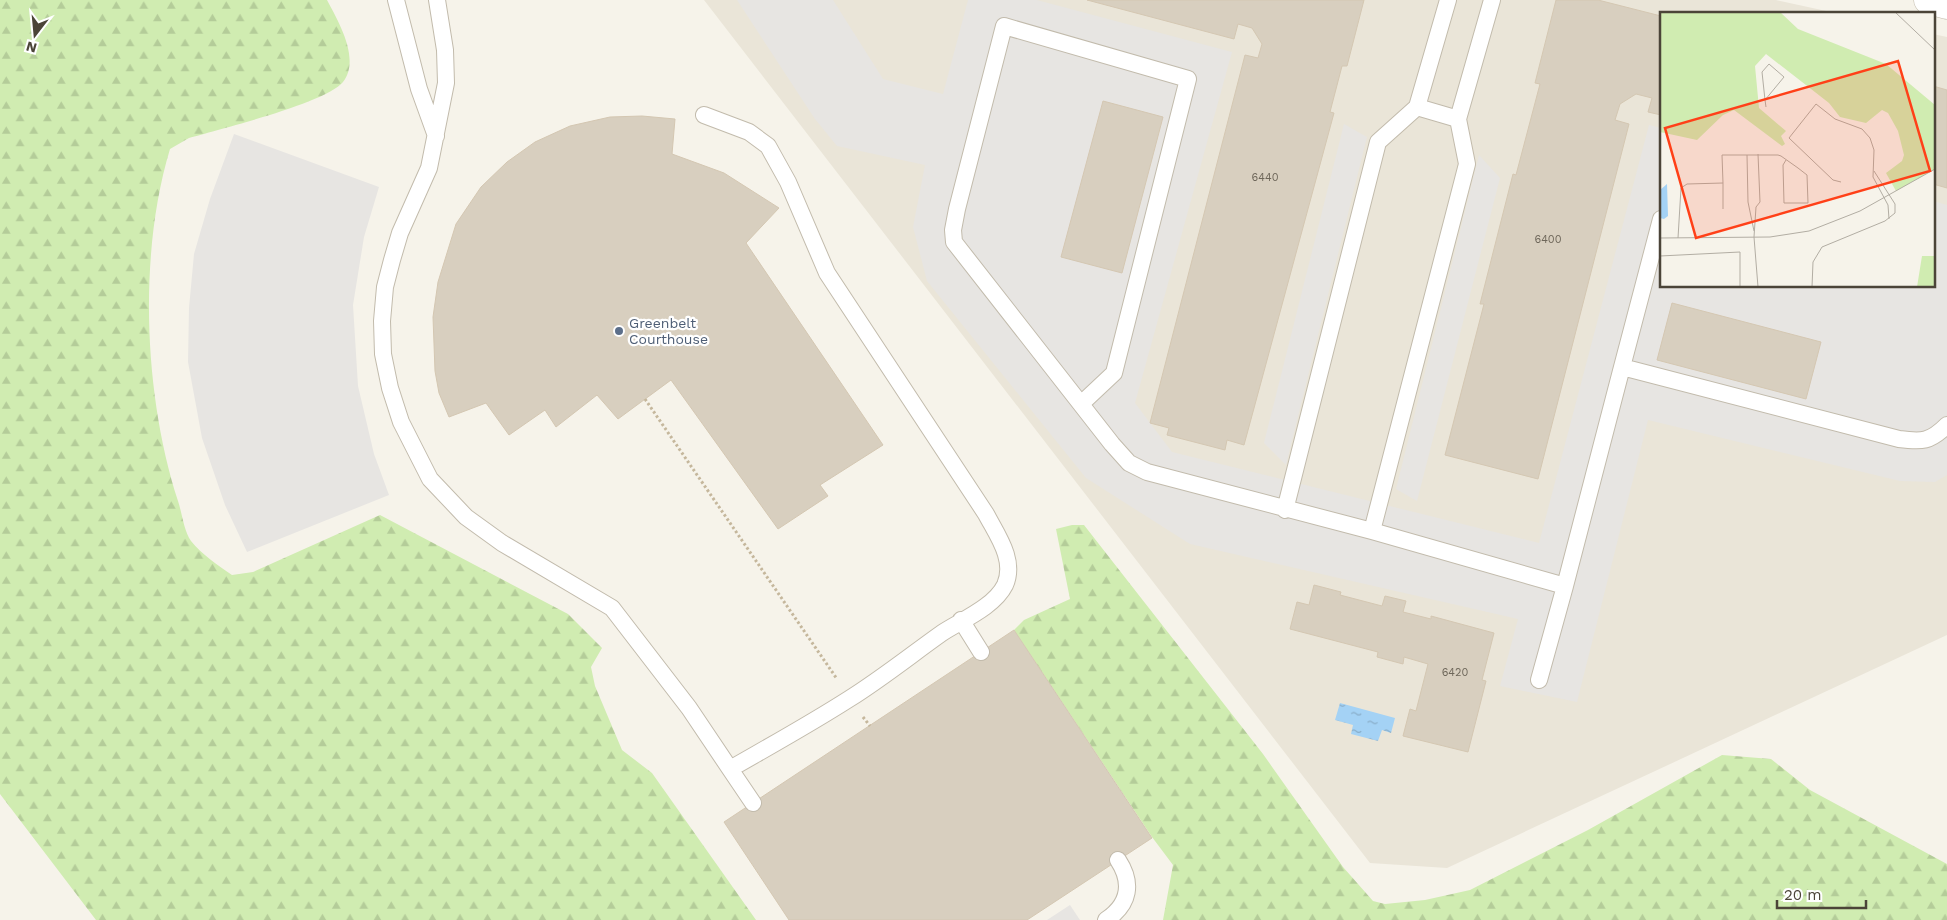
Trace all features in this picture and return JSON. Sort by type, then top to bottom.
[{"type":"street","points":[[1928,0],[1947,5]]},
{"type":"lane","points":[[396,0],[419,89],[436,136]]},
{"type":"lane","points":[[437,0],[445,50],[446,83],[429,168],[400,232],[385,288],[382,321],[384,354],[390,388],[408,439],[430,479],[466,517],[502,543],[612,608],[689,708],[752,803]]},
{"type":"lane","points":[[1285,510],[1378,142],[1417,108],[1448,0]]},
{"type":"lane","points":[[1372,531],[1467,164],[1458,119],[1492,0]]},
{"type":"lane","points":[[1081,404],[1114,373],[1188,79],[1004,26],[957,210],[953,230],[954,242],[1081,404],[1130,463],[1147,472],[1285,510],[1372,531],[1565,586]]},
{"type":"lane","points":[[1417,108],[1458,119]]},
{"type":"lane","points":[[704,115],[749,132],[768,146],[788,182],[827,273],[986,514],[1007,554],[1009,564],[1006,583],[1001,591],[984,607],[961,620],[850,698],[730,769]]},
{"type":"lane","points":[[1539,680],[1660,223]]},
{"type":"lane","points":[[1622,368],[1899,439],[1919,441],[1934,437],[1947,425]]},
{"type":"lane","points":[[961,620],[981,652]]},
{"type":"lane","points":[[1110,919],[1124,902],[1129,888],[1124,869],[1118,860]]},
{"type":"path","points":[[645,399],[870,726]]},
{"type":"shaded area","points":[[704,0],[1776,0],[1831,12],[1660,12],[1660,288],[1934,288],[1934,34],[1947,37],[1947,635],[1447,868],[1370,863]]},
{"type":"shaded area","points":[[737,0],[833,0],[883,79],[943,94],[968,0],[1037,0],[1232,52],[1135,403],[1172,452],[1539,543],[1649,125],[1660,128],[1660,288],[1934,288],[1934,201],[1947,205],[1947,475],[1935,482],[1900,481],[1648,420],[1577,702],[1500,686],[1518,619],[1190,544],[1086,478],[927,281],[913,227],[925,165],[837,146],[815,119]],"holes":[[[1103,101],[1163,118],[1122,273],[1062,257]],[[1672,303],[1821,342],[1806,399],[1657,360]]]},
{"type":"shaded area","points":[[1344,124],[1367,137],[1286,465],[1264,443]]},
{"type":"shaded area","points":[[234,134],[379,187],[364,237],[353,305],[358,386],[374,454],[389,495],[247,552],[225,505],[202,438],[188,362],[189,308],[194,254],[210,199]]},
{"type":"shaded area","points":[[1479,155],[1500,178],[1417,501],[1396,489]]},
{"type":"shaded area","points":[[1070,905],[1080,920],[1047,920]]},
{"type":"green space","points":[[0,0],[327,0],[342,29],[349,51],[348,73],[343,82],[333,90],[295,107],[189,138],[170,149],[160,190],[153,234],[149,325],[158,417],[167,460],[189,537],[205,555],[232,575],[253,572],[380,515],[568,614],[602,648],[591,667],[595,686],[622,750],[652,773],[756,920],[96,920],[0,794]]},
{"type":"green space","points":[[1072,525],[1084,525],[1263,754],[1343,867],[1373,901],[1385,904],[1425,900],[1470,890],[1588,830],[1722,755],[1771,759],[1810,790],[1947,864],[1947,920],[1163,920],[1173,865],[1152,837],[1014,630],[1024,620],[1070,599],[1056,529]]},
{"type":"water","points":[[1340,703],[1395,718],[1391,733],[1382,730],[1378,741],[1351,734],[1353,725],[1335,720]]},
{"type":"building","points":[[1087,0],[1364,0],[1347,66],[1342,66],[1330,112],[1334,113],[1244,445],[1227,440],[1225,450],[1167,435],[1169,428],[1150,423],[1245,55],[1258,58],[1262,44],[1252,28],[1238,24],[1234,39]]},
{"type":"building","points":[[1556,0],[1598,0],[1660,16],[1660,115],[1648,112],[1652,98],[1636,94],[1620,104],[1615,120],[1629,124],[1538,479],[1445,455],[1484,304],[1480,304],[1513,174],[1516,175],[1540,84],[1535,83]]},
{"type":"building","points":[[1934,86],[1947,90],[1947,188],[1934,184]]},
{"type":"building","points":[[1103,101],[1163,117],[1122,273],[1061,257]]},
{"type":"building","name":"Greenbelt Courthouse","points":[[642,116],[675,119],[672,154],[724,173],[779,208],[746,243],[883,445],[820,485],[828,496],[778,529],[671,380],[618,419],[597,395],[556,427],[545,410],[509,435],[486,403],[449,417],[439,393],[435,371],[433,317],[438,282],[456,224],[481,187],[507,162],[535,142],[570,126],[610,117]]},
{"type":"building","points":[[1672,303],[1821,342],[1806,399],[1657,360]]},
{"type":"building","points":[[1314,585],[1341,592],[1340,595],[1382,606],[1385,596],[1406,601],[1403,612],[1431,619],[1431,616],[1494,633],[1482,680],[1486,681],[1468,752],[1403,736],[1410,709],[1416,711],[1428,664],[1404,657],[1403,664],[1377,657],[1378,652],[1290,629],[1297,602],[1309,605]]},
{"type":"building","points":[[1014,630],[1152,838],[1027,920],[789,920],[724,822]]},
{"type":"place","name":"Greenbelt Courthouse","points":[[619,331]]}]
